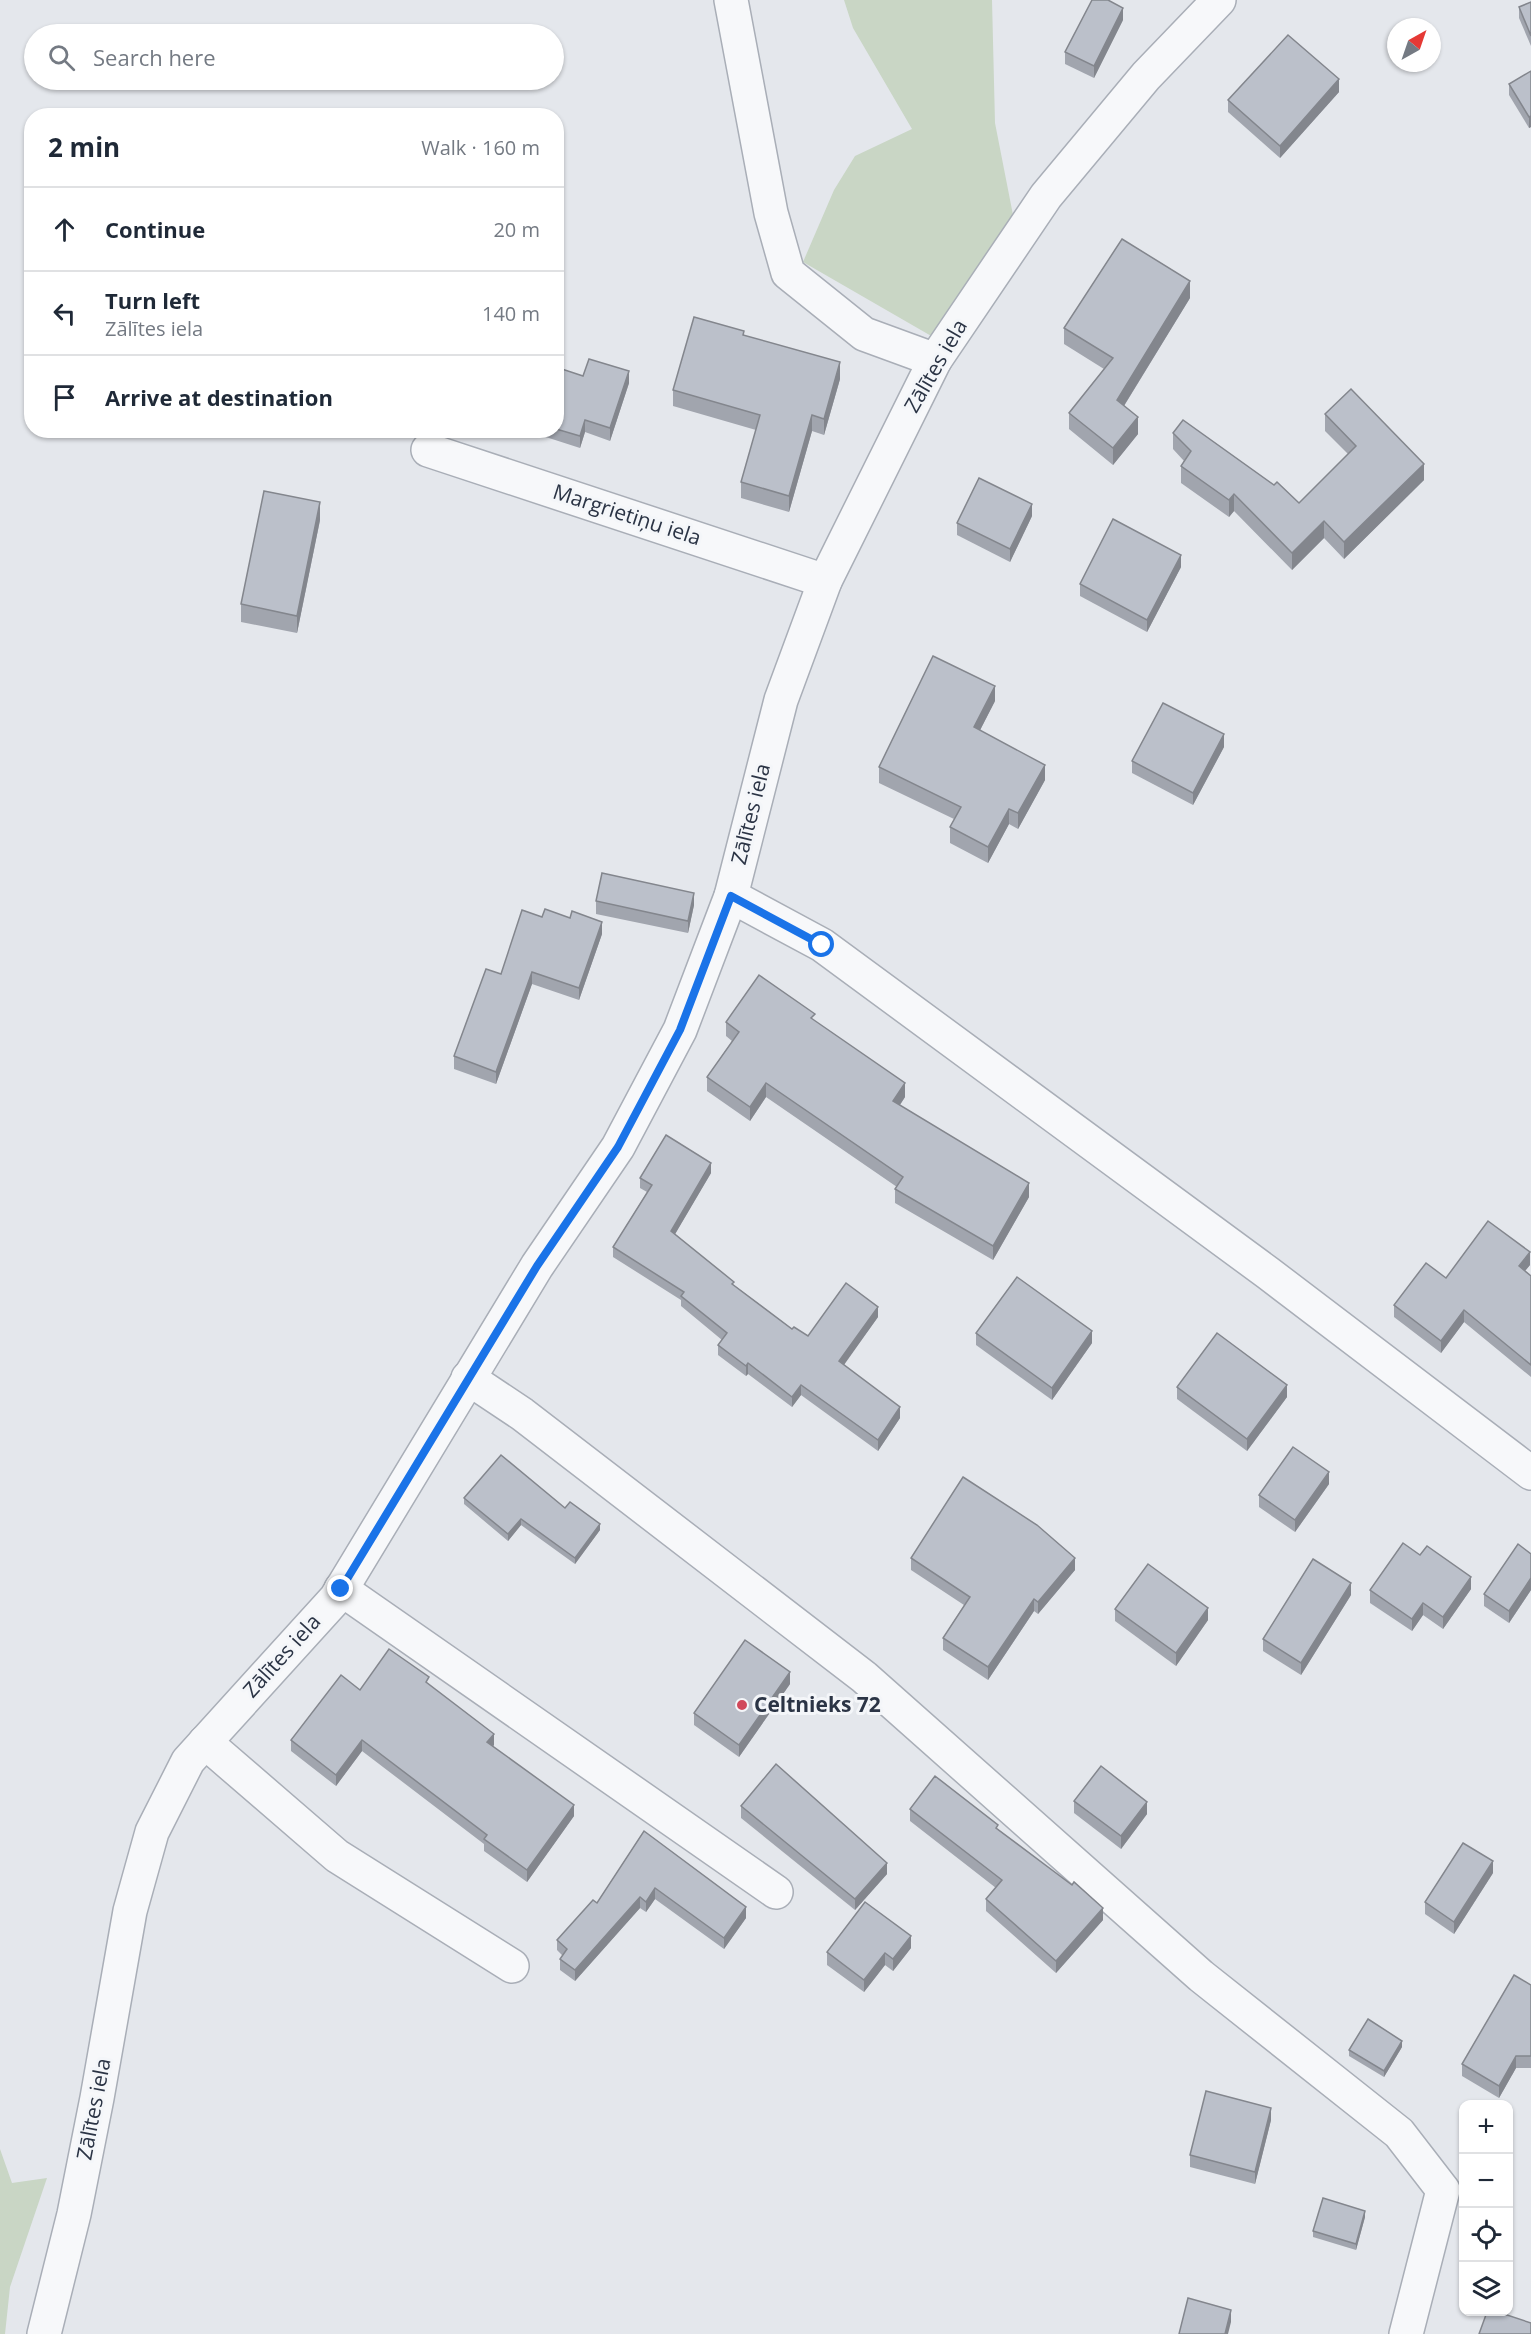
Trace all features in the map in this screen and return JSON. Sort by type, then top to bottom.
[{"type":"street","points":[[731,0],[771,213],[788,273],[864,334],[935,360]]},
{"type":"street","name":"Zālītes iela","points":[[44,2334],[74,2214],[130,1911],[152,1832],[188,1761],[336,1598],[537,1266],[618,1147],[680,1030],[731,896],[781,700],[825,581],[935,360],[1046,196],[1146,76],[1219,0]]},
{"type":"street","name":"Margrietiņu iela","points":[[428,450],[825,581]]},
{"type":"street","points":[[731,896],[822,945],[1268,1273],[1531,1473]]},
{"type":"street","points":[[468,1378],[532,1421],[864,1677],[1201,1976],[1399,2133],[1443,2190],[1406,2334]]},
{"type":"street","points":[[341,1589],[776,1892]]},
{"type":"street","points":[[205,1742],[337,1856],[512,1966]]},
{"type":"green space","points":[[844,0],[992,0],[995,123],[1013,215],[933,337],[803,262],[834,190],[855,156],[912,129],[853,28]]},
{"type":"green space","points":[[0,2149],[12,2183],[47,2178],[10,2287],[5,2334],[0,2334]]},
{"type":"building","points":[[1092,0],[1108,0],[1123,8],[1094,66],[1065,52]]},
{"type":"building","points":[[1531,2],[1531,36],[1519,7]]},
{"type":"building","points":[[1288,35],[1339,79],[1280,146],[1228,100]]},
{"type":"building","points":[[1531,71],[1531,116],[1529,117],[1509,84]]},
{"type":"building","points":[[1122,239],[1190,281],[1117,400],[1138,417],[1113,448],[1069,413],[1113,358],[1064,328]]},
{"type":"building","points":[[694,317],[744,331],[743,335],[840,362],[824,419],[812,415],[789,496],[741,482],[760,415],[673,390]]},
{"type":"building","points":[[589,359],[629,371],[610,428],[585,420],[580,436],[564,431],[564,370],[583,376]]},
{"type":"building","points":[[1351,389],[1424,464],[1344,542],[1324,521],[1292,553],[1234,494],[1229,500],[1181,466],[1191,451],[1173,433],[1183,420],[1274,485],[1277,482],[1299,503],[1356,446],[1325,414]]},
{"type":"building","points":[[979,478],[1032,504],[1010,549],[957,523]]},
{"type":"building","points":[[264,491],[320,502],[297,616],[241,604]]},
{"type":"building","points":[[1113,519],[1181,555],[1147,620],[1080,584]]},
{"type":"building","points":[[933,656],[995,686],[974,727],[1045,765],[1018,813],[1009,809],[988,847],[950,827],[961,807],[879,767]]},
{"type":"building","points":[[1163,703],[1224,734],[1193,793],[1132,761]]},
{"type":"building","points":[[602,873],[694,893],[688,921],[596,901]]},
{"type":"building","points":[[545,909],[570,918],[572,911],[602,922],[579,988],[532,972],[496,1072],[454,1056],[486,969],[501,974],[522,910],[542,917]]},
{"type":"building","points":[[759,975],[815,1014],[811,1018],[905,1083],[893,1101],[1029,1183],[993,1246],[895,1189],[903,1177],[766,1083],[750,1107],[707,1077],[739,1032],[726,1022]]},
{"type":"building","points":[[666,1135],[711,1163],[671,1231],[734,1282],[732,1284],[792,1329],[794,1327],[808,1336],[846,1283],[878,1307],[839,1361],[900,1407],[878,1440],[801,1385],[792,1397],[748,1363],[746,1366],[718,1345],[727,1333],[681,1296],[684,1292],[613,1247],[652,1185],[640,1178]]},
{"type":"building","points":[[1488,1221],[1530,1252],[1519,1266],[1531,1276],[1531,1365],[1464,1310],[1441,1341],[1394,1305],[1426,1263],[1446,1278]]},
{"type":"building","points":[[1017,1277],[1092,1331],[1052,1388],[976,1333]]},
{"type":"building","points":[[1217,1333],[1287,1385],[1247,1439],[1177,1387]]},
{"type":"building","points":[[1293,1447],[1329,1472],[1295,1520],[1259,1495]]},
{"type":"building","points":[[501,1455],[565,1508],[570,1502],[600,1524],[575,1558],[521,1519],[508,1534],[464,1498]]},
{"type":"building","points":[[963,1477],[1037,1525],[1075,1558],[1038,1602],[1034,1599],[988,1667],[943,1638],[970,1597],[911,1558]]},
{"type":"building","points":[[1403,1543],[1420,1555],[1427,1546],[1471,1577],[1443,1617],[1423,1603],[1412,1619],[1370,1590]]},
{"type":"building","points":[[1518,1544],[1531,1554],[1531,1578],[1509,1611],[1484,1594]]},
{"type":"building","points":[[1313,1559],[1351,1583],[1301,1663],[1263,1639]]},
{"type":"building","points":[[1148,1564],[1208,1608],[1176,1653],[1115,1609]]},
{"type":"building","name":"Celtnieks 72","points":[[745,1640],[790,1672],[739,1745],[694,1713]]},
{"type":"building","points":[[389,1649],[429,1677],[426,1682],[494,1734],[487,1742],[574,1805],[527,1870],[484,1839],[487,1835],[362,1740],[336,1775],[291,1740],[341,1675],[360,1690]]},
{"type":"building","points":[[776,1764],[887,1863],[855,1899],[741,1806]]},
{"type":"building","points":[[1101,1766],[1147,1802],[1121,1836],[1074,1801]]},
{"type":"building","points":[[935,1776],[998,1825],[996,1828],[1072,1885],[1074,1882],[1103,1908],[1056,1961],[986,1899],[1002,1880],[910,1809]]},
{"type":"building","points":[[644,1831],[746,1907],[724,1938],[655,1888],[646,1902],[640,1897],[575,1970],[560,1959],[567,1949],[557,1940],[593,1900],[597,1903]]},
{"type":"building","points":[[1463,1843],[1493,1861],[1454,1922],[1425,1902]]},
{"type":"building","points":[[865,1902],[911,1936],[893,1959],[885,1953],[864,1980],[827,1952]]},
{"type":"building","points":[[1514,1975],[1531,1985],[1531,2056],[1516,2056],[1499,2086],[1462,2064]]},
{"type":"building","points":[[1368,2019],[1402,2041],[1384,2071],[1349,2050]]},
{"type":"building","points":[[1206,2091],[1271,2108],[1255,2172],[1190,2155]]},
{"type":"building","points":[[1323,2198],[1365,2211],[1356,2244],[1313,2231]]},
{"type":"building","points":[[1188,2298],[1231,2310],[1225,2334],[1179,2334]]},
{"type":"building","points":[[1486,2316],[1510,2316],[1531,2323],[1531,2334],[1479,2334]]},
{"type":"place","name":"Celtnieks 72","points":[[742,1705]]},
{"type":"route","points":[[341,1589],[537,1266],[618,1147],[680,1030],[731,896],[822,945]]}]
